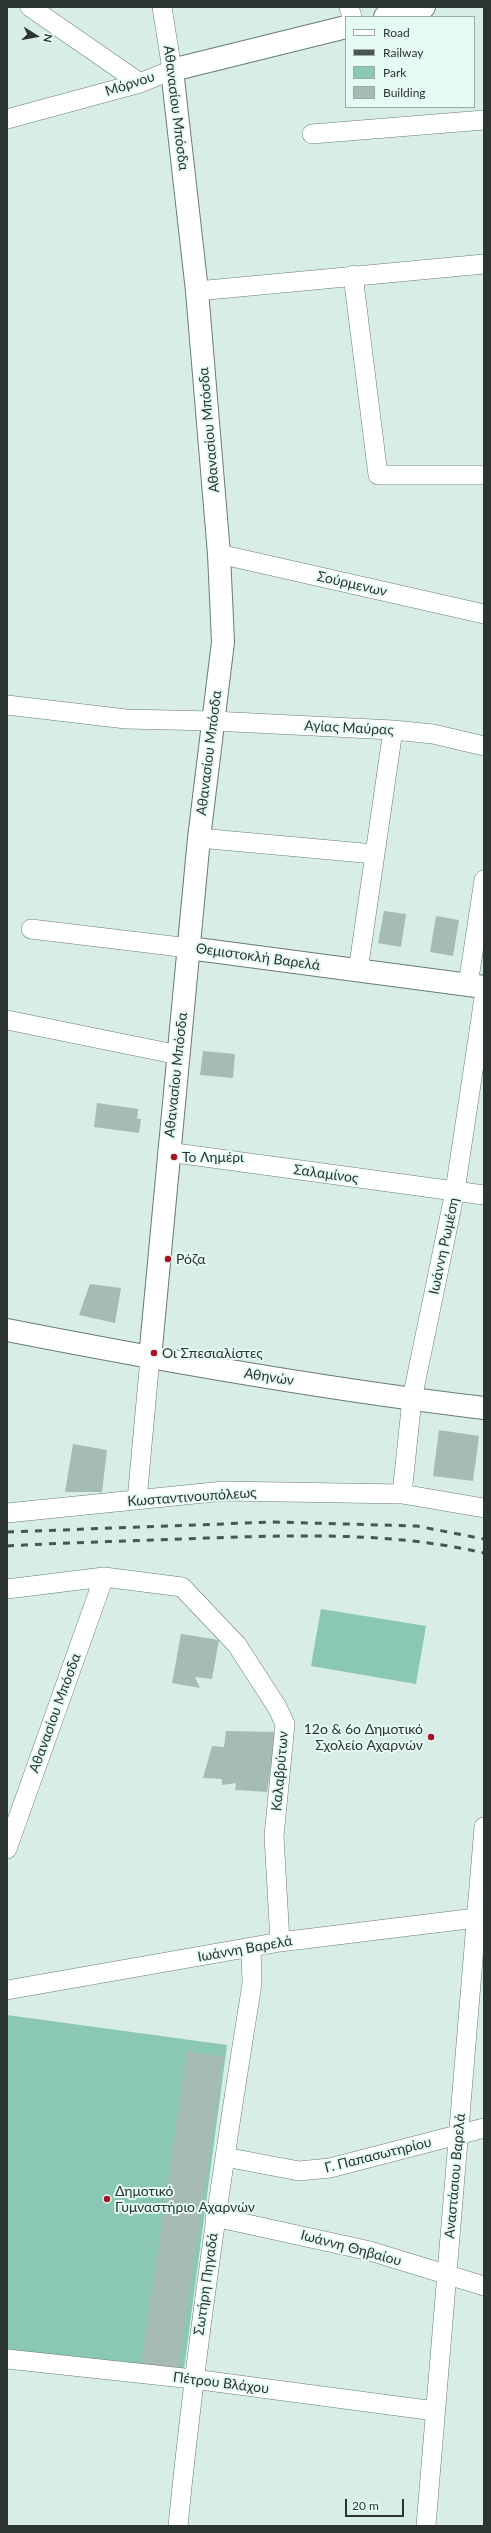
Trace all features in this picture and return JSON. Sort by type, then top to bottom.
[{"type":"street","points":[[30,7],[140,82]]},
{"type":"street","name":"Αθανασίου Μπόσδα","points":[[138,1500],[168,1152],[179,1055],[199,838],[222,642],[219,554],[198,291],[172,70],[162,7]]},
{"type":"street","points":[[389,16],[424,7]]},
{"type":"street","name":"Μόρνου","points":[[7,119],[140,82],[172,70],[345,27]]},
{"type":"street","points":[[312,134],[484,120]]},
{"type":"street","points":[[198,291],[353,275],[484,264]]},
{"type":"street","points":[[353,275],[378,475],[484,474]]},
{"type":"street","name":"Σούρμενων","points":[[219,554],[484,614]]},
{"type":"street","name":"Αγίας Μαύρας","points":[[7,706],[126,719],[213,721],[393,730],[432,734],[484,746]]},
{"type":"street","points":[[358,971],[393,730]]},
{"type":"street","points":[[199,838],[374,854]]},
{"type":"street","name":"Ιωάννη Ρωμέση","points":[[402,1494],[412,1399],[455,1191],[479,990],[484,880]]},
{"type":"street","name":"Θεμιστοκλή Βαρελά","points":[[31,929],[189,948],[358,971],[479,990]]},
{"type":"street","points":[[7,1020],[179,1055]]},
{"type":"street","name":"Σαλαμίνος","points":[[168,1152],[484,1195]]},
{"type":"street","name":"Αθηνών","points":[[7,1330],[150,1358],[412,1399],[484,1408]]},
{"type":"street","name":"Κωσταντινουπόλεως","points":[[7,1512],[224,1491],[402,1494],[484,1508]]},
{"type":"street","points":[[7,1589],[104,1578]]},
{"type":"street","name":"Αθανασίου Μπόσδα","points":[[7,1849],[104,1578]]},
{"type":"street","name":"Καλαβρύτων","points":[[104,1578],[182,1587],[237,1645],[277,1707],[285,1724],[274,1836],[280,1942]]},
{"type":"street","name":"Αναστάσιου Βαρελά","points":[[426,2526],[459,2135],[480,1917],[484,1827]]},
{"type":"street","name":"Ιωάννη Βαρελά","points":[[7,1990],[280,1942],[480,1917]]},
{"type":"street","name":"Σωτήρη Πηγαδά","points":[[178,2526],[193,2380],[215,2217],[252,1984],[251,1948]]},
{"type":"street","name":"Γ. Παπασωτηρίου","points":[[224,2158],[299,2171],[330,2168],[484,2128]]},
{"type":"street","name":"Ιωάννη Θηβαίου","points":[[215,2217],[370,2251],[484,2286]]},
{"type":"street","name":"Πέτρου Βλάχου","points":[[7,2359],[193,2380],[435,2411]]},
{"type":"green space","points":[[321,1609],[426,1626],[416,1684],[311,1666]]},
{"type":"green space","name":"Δημοτικό Γυμναστήριο Αχαρνών","points":[[7,2015],[227,2045],[183,2376],[7,2353]]},
{"type":"building","points":[[384,911],[406,914],[401,947],[378,943]]},
{"type":"building","points":[[436,916],[459,920],[453,956],[430,952]]},
{"type":"building","points":[[203,1051],[235,1054],[233,1078],[200,1075]]},
{"type":"building","points":[[97,1103],[138,1109],[137,1119],[141,1119],[139,1133],[94,1127]]},
{"type":"building","points":[[90,1284],[121,1288],[115,1323],[79,1315]]},
{"type":"building","points":[[439,1430],[479,1436],[473,1481],[433,1476]]},
{"type":"building","points":[[73,1444],[107,1450],[102,1492],[65,1492]]},
{"type":"building","points":[[181,1634],[219,1640],[212,1679],[195,1677],[200,1688],[172,1683]]},
{"type":"building","points":[[226,1731],[276,1732],[267,1792],[235,1790],[236,1783],[222,1785],[222,1779],[203,1778],[212,1746],[224,1747]]},
{"type":"building","points":[[187,2051],[224,2057],[178,2369],[141,2364]]},
{"type":"railway","points":[[7,1532],[274,1522],[417,1526],[484,1539]]},
{"type":"railway","points":[[7,1546],[207,1538],[346,1536],[416,1541],[484,1553]]},
{"type":"place","name":"Το Λημέρι","points":[[174,1157]]},
{"type":"place","name":"Ρόζα","points":[[168,1259]]},
{"type":"place","name":"Οι Σπεσιαλίστες","points":[[154,1353]]},
{"type":"place","name":"12ο & 6ο Δημοτικό Σχολείο Αχαρνών","points":[[431,1737]]},
{"type":"place","name":"Δημοτικό Γυμναστήριο Αχαρνών","points":[[107,2199]]}]
